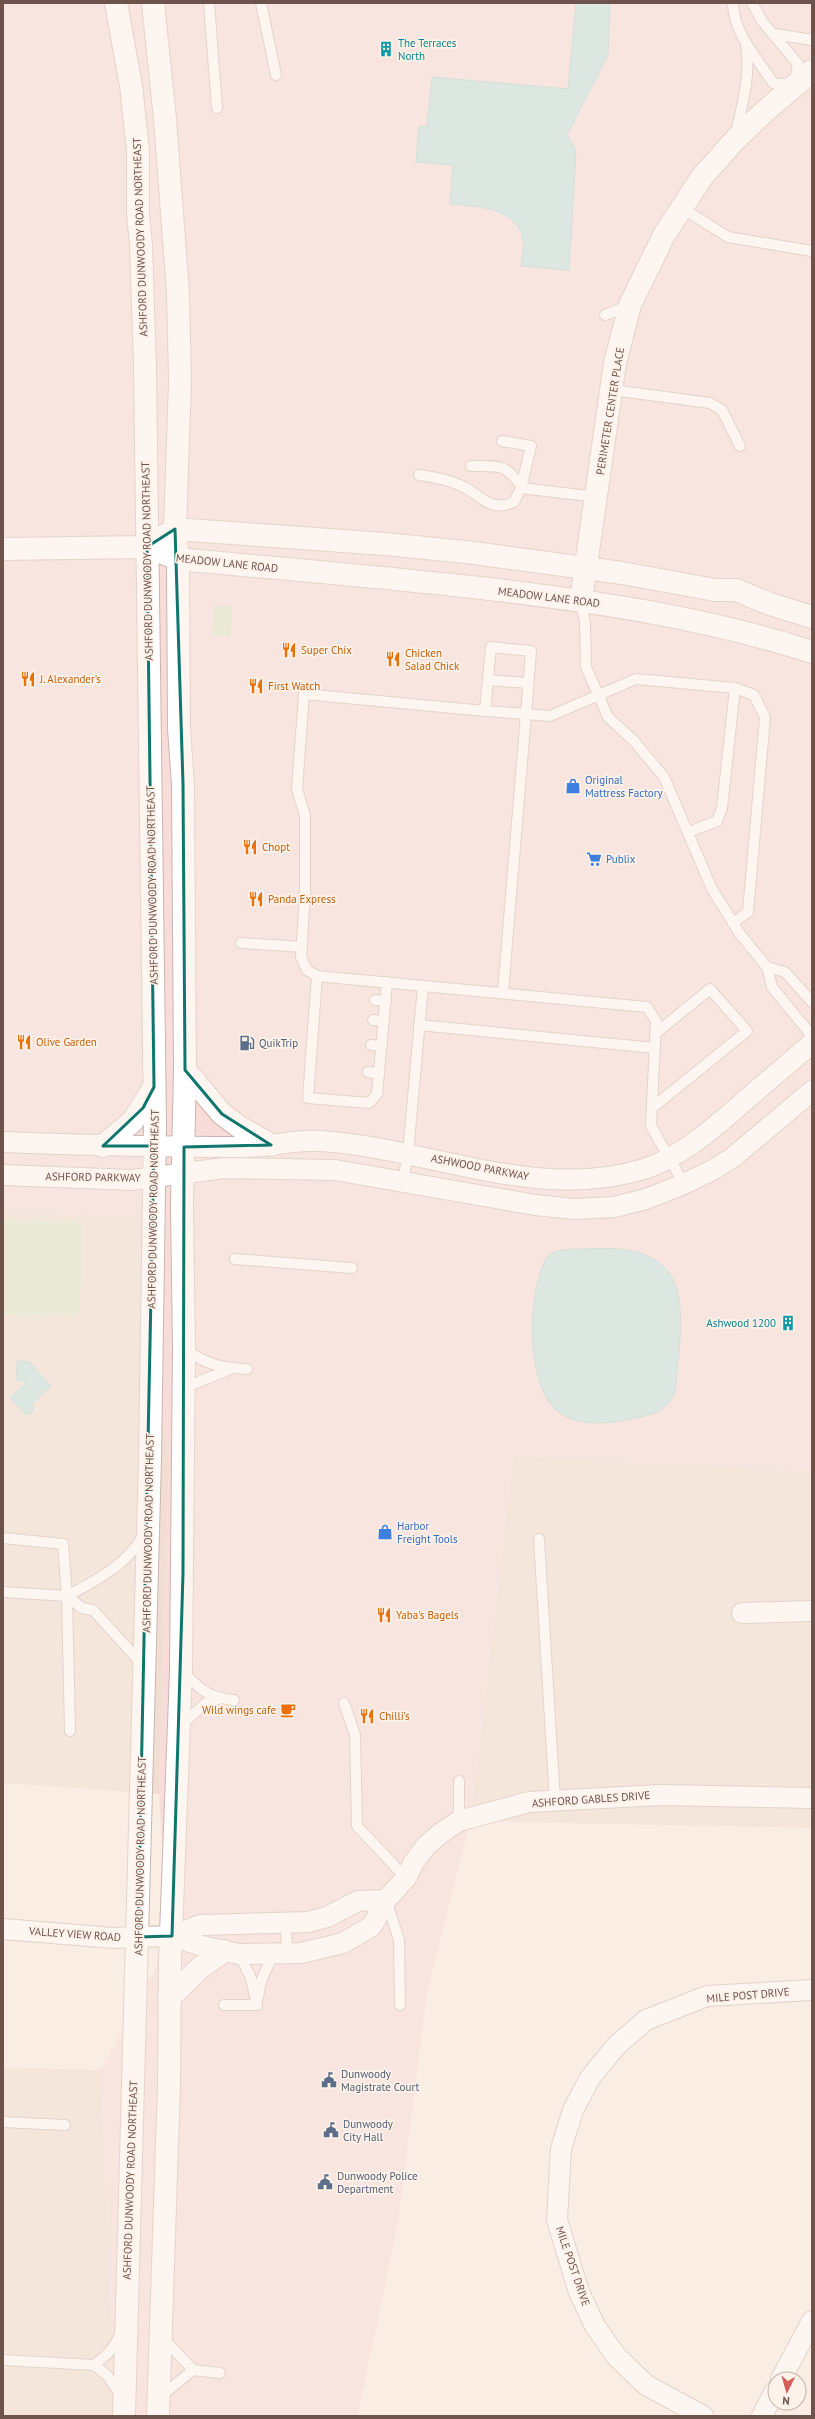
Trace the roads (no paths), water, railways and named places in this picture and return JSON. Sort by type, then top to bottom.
[{"type":"main road","points":[[104,3],[110,34],[131,86]]},
{"type":"main road","name":"ASHFORD DUNWOODY ROAD NORTHEAST","points":[[116,3],[131,86],[138,150],[138,214],[143,276],[154,1087],[154,1177],[148,1527],[124,2413]]},
{"type":"main road","points":[[153,3],[166,135],[178,293],[180,389],[175,529],[178,560],[179,729],[183,784],[186,1070],[183,1173],[184,1391],[181,1671],[169,1998],[169,2086],[160,2335],[159,2407]]},
{"type":"main road","name":"PERIMETER CENTER PLACE","points":[[581,600],[616,363],[630,305],[664,235],[702,177],[735,140],[794,85],[812,71]]},
{"type":"main road","points":[[3,549],[147,547],[175,529],[385,544],[586,568],[715,590],[736,590],[770,604],[812,617]]},
{"type":"main road","name":"MEADOW LANE ROAD","points":[[147,547],[178,560],[458,585],[581,600],[695,620],[754,634],[812,652]]},
{"type":"main road","points":[[186,1070],[222,1114],[241,1128],[271,1145]]},
{"type":"main road","points":[[103,1146],[133,1121],[143,1108],[154,1087]]},
{"type":"main road","points":[[169,1998],[200,1968],[232,1952]]},
{"type":"street","name":"ASHWOOD PARKWAY","points":[[154,1146],[248,1147],[318,1140],[358,1144],[514,1175],[562,1180],[592,1180],[644,1169],[669,1158],[697,1141],[812,1043]]},
{"type":"street","points":[[183,1173],[224,1168],[335,1170],[535,1205],[574,1209],[614,1206],[646,1199],[684,1184],[732,1158],[812,1091]]},
{"type":"street","points":[[3,1142],[103,1146],[154,1146]]},
{"type":"street","name":"ASHFORD PARKWAY","points":[[3,1175],[132,1180],[183,1173]]},
{"type":"street","points":[[742,1613],[812,1611]]},
{"type":"street","name":"ASHFORD GABLES DRIVE","points":[[172,1936],[232,1952],[280,1954],[323,1949],[358,1935],[372,1926],[386,1900],[406,1878],[426,1846],[459,1821],[529,1802],[660,1795],[812,1798]]},
{"type":"street","points":[[172,1936],[200,1925],[286,1924],[327,1917],[358,1901],[386,1900]]},
{"type":"street","name":"VALLEY VIEW ROAD","points":[[3,1929],[114,1938],[172,1936]]},
{"type":"street","name":"MILE POST DRIVE","points":[[703,2416],[646,2384],[616,2356],[595,2326],[579,2292],[557,2220],[561,2148],[573,2110],[590,2078],[616,2046],[646,2020],[707,1996],[812,1990]]},
{"type":"street","points":[[785,2371],[812,2321]]},
{"type":"street","points":[[762,2416],[767,2406]]},
{"type":"lane","points":[[209,3],[217,108]]},
{"type":"lane","points":[[261,3],[276,75]]},
{"type":"lane","points":[[733,3],[735,16],[745,41],[748,59],[747,84],[735,140]]},
{"type":"lane","points":[[745,41],[774,83],[794,85],[798,64],[762,20],[752,3]]},
{"type":"lane","points":[[775,34],[812,40]]},
{"type":"lane","points":[[682,208],[718,233],[732,238],[812,251]]},
{"type":"lane","points":[[606,315],[630,305]]},
{"type":"lane","points":[[612,390],[710,403],[722,410],[740,446]]},
{"type":"lane","points":[[419,475],[445,480],[465,488],[492,505],[502,507],[514,502],[521,487],[531,446],[502,441]]},
{"type":"lane","points":[[471,466],[502,467],[511,471],[521,487]]},
{"type":"lane","points":[[521,487],[597,497]]},
{"type":"lane","points":[[581,600],[585,623],[586,666],[598,697],[608,717],[634,741],[664,777],[689,832],[712,889],[746,943],[767,967],[772,987],[812,1036]]},
{"type":"lane","points":[[485,710],[491,647],[531,651],[503,992]]},
{"type":"lane","points":[[684,1184],[651,1126],[656,1021],[647,1007],[503,992],[318,976],[307,970],[301,957],[305,893],[304,816],[297,789],[304,694],[550,716],[598,697],[636,678],[734,688],[754,695],[765,717],[748,912],[733,923]]},
{"type":"lane","points":[[488,680],[528,684]]},
{"type":"lane","points":[[689,832],[716,820],[722,808],[734,688]]},
{"type":"lane","points":[[241,943],[302,947]]},
{"type":"lane","points":[[767,967],[785,972],[812,1002]]},
{"type":"lane","points":[[318,976],[320,995],[319,1015],[314,1067],[308,1098],[369,1103],[377,1094],[374,1073],[382,1046],[384,1021],[380,1001],[387,982]]},
{"type":"lane","points":[[402,1181],[408,1153],[423,986]]},
{"type":"lane","points":[[652,1108],[747,1031],[710,989],[656,1033]]},
{"type":"lane","points":[[373,1020],[384,1021]]},
{"type":"lane","points":[[419,1026],[655,1048]]},
{"type":"lane","points":[[371,1045],[382,1046]]},
{"type":"lane","points":[[235,1259],[352,1268]]},
{"type":"lane","points":[[184,1349],[207,1364],[247,1369]]},
{"type":"lane","points":[[184,1391],[191,1385],[217,1373],[234,1368]]},
{"type":"lane","points":[[3,1592],[67,1596],[96,1581],[118,1564],[138,1545],[148,1527]]},
{"type":"lane","points":[[3,1538],[63,1544],[67,1596],[70,1731]]},
{"type":"lane","points":[[539,1539],[555,1801]]},
{"type":"lane","points":[[67,1596],[82,1608],[93,1610],[132,1651],[144,1667]]},
{"type":"lane","points":[[181,1671],[198,1687],[218,1699]]},
{"type":"lane","points":[[179,1727],[206,1703],[218,1699],[234,1700]]},
{"type":"lane","points":[[344,1703],[355,1735],[357,1826],[406,1878]]},
{"type":"lane","points":[[459,1781],[459,1821]]},
{"type":"lane","points":[[386,1900],[399,1940],[400,2005]]},
{"type":"lane","points":[[257,2005],[261,1981],[280,1954],[286,1924]]},
{"type":"lane","points":[[232,1952],[251,1978],[257,2005]]},
{"type":"lane","points":[[224,2005],[257,2005]]},
{"type":"lane","points":[[3,2122],[65,2125]]},
{"type":"lane","points":[[94,2365],[108,2354],[116,2344],[126,2317]]},
{"type":"lane","points":[[160,2335],[193,2370],[220,2373]]},
{"type":"lane","points":[[3,2360],[94,2365],[114,2383],[120,2393],[124,2413]]},
{"type":"lane","points":[[159,2407],[193,2370]]},
{"type":"water","points":[[576,3],[610,3],[608,55],[567,135],[576,151],[569,270],[521,266],[523,238],[520,230],[514,222],[507,216],[488,209],[450,204],[453,165],[416,162],[419,126],[427,127],[432,77],[568,89]]},
{"type":"water","points":[[573,1249],[621,1249],[643,1254],[654,1259],[663,1266],[671,1276],[676,1287],[680,1316],[680,1345],[676,1386],[674,1395],[670,1401],[662,1409],[655,1413],[620,1421],[597,1423],[575,1420],[565,1416],[552,1405],[542,1388],[536,1367],[533,1343],[535,1295],[540,1275],[548,1256],[558,1251]]},
{"type":"water","points":[[17,1361],[29,1362],[51,1386],[32,1404],[33,1411],[27,1415],[10,1398],[26,1383],[17,1380]]},
{"type":"place","name":"The Terraces North","points":[[386,49]]},
{"type":"place","name":"Super Chix","points":[[289,650]]},
{"type":"place","name":"Chicken Salad Chick","points":[[393,659]]},
{"type":"place","name":"J. Alexander's","points":[[28,679]]},
{"type":"place","name":"First Watch","points":[[256,686]]},
{"type":"place","name":"Original Mattress Factory","points":[[573,786]]},
{"type":"place","name":"Chopt","points":[[250,847]]},
{"type":"place","name":"Publix","points":[[594,859]]},
{"type":"place","name":"Panda Express","points":[[256,899]]},
{"type":"place","name":"Olive Garden","points":[[24,1042]]},
{"type":"place","name":"QuikTrip","points":[[247,1043]]},
{"type":"place","name":"Ashwood 1200","points":[[788,1323]]},
{"type":"place","name":"Harbor Freight Tools","points":[[385,1532]]},
{"type":"place","name":"Yaba's Bagels","points":[[384,1615]]},
{"type":"place","name":"Wild wings cafe","points":[[288,1710]]},
{"type":"place","name":"Chilli’s","points":[[367,1716]]},
{"type":"place","name":"Dunwoody Magistrate Court","points":[[329,2080]]},
{"type":"place","name":"Dunwoody City Hall","points":[[331,2130]]},
{"type":"place","name":"Dunwoody Police Department","points":[[325,2182]]}]
